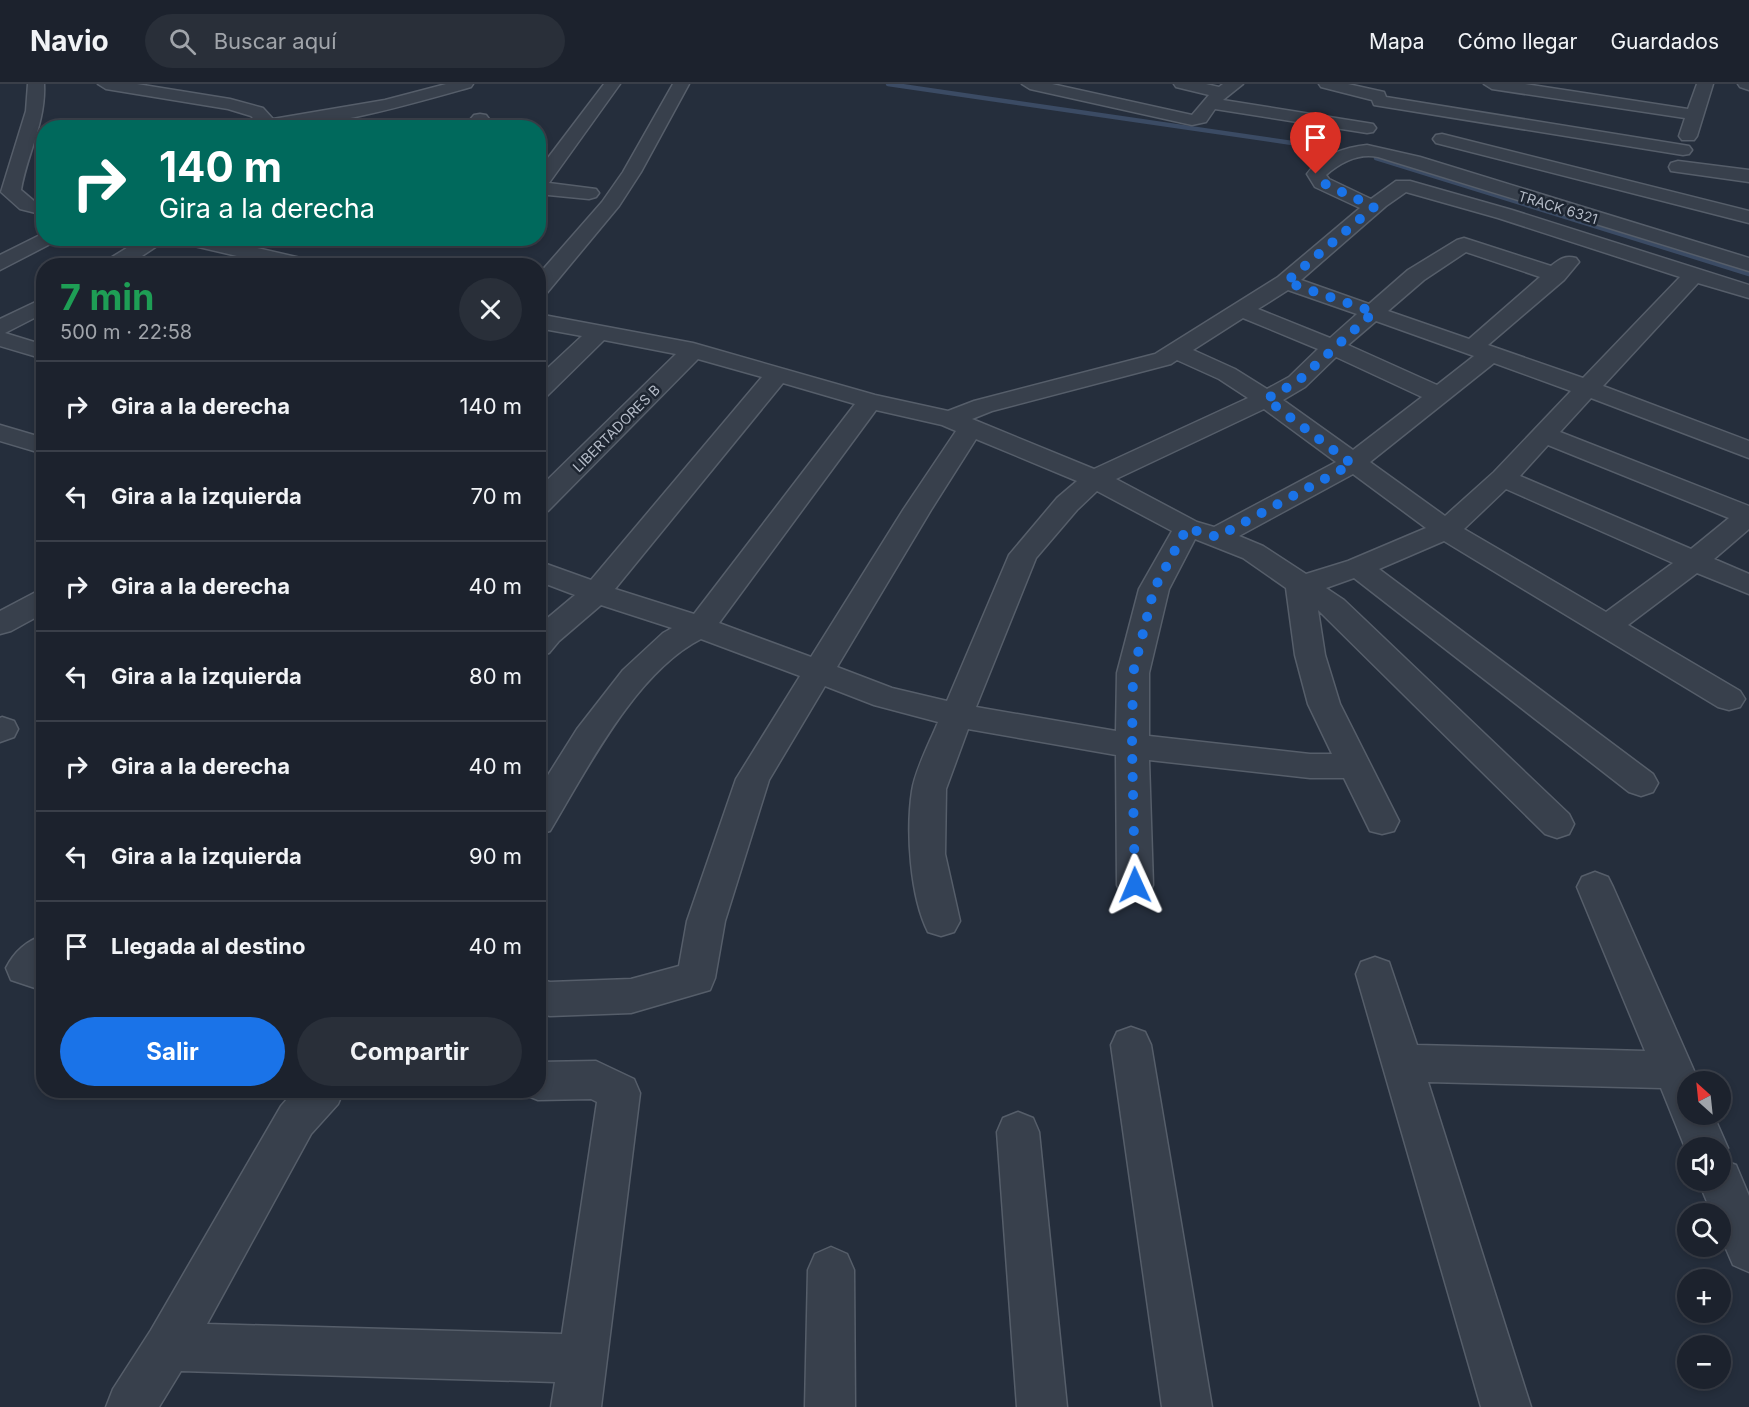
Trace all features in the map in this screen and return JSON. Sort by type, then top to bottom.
[{"type":"street","points":[[36,84],[38,99],[6,186],[27,205],[36,207]]},
{"type":"street","points":[[113,84],[230,104],[257,112],[266,120]]},
{"type":"street","points":[[305,120],[386,105],[465,84]]},
{"type":"street","points":[[546,175],[612,84]]},
{"type":"street","points":[[546,280],[609,206],[632,172],[681,84]]},
{"type":"street","points":[[1030,84],[1186,120],[1200,118],[1221,93]]},
{"type":"street","points":[[1182,84],[1367,128]]},
{"type":"street","points":[[1327,84],[1680,159],[1749,176]]},
{"type":"street","points":[[1492,84],[1696,115]]},
{"type":"street","points":[[1661,195],[1680,159],[1705,84]]},
{"type":"street","points":[[1374,207],[1323,183],[1316,174],[1322,166],[1331,161],[1366,150],[1367,128],[1381,94]]},
{"type":"street","points":[[242,120],[257,112]]},
{"type":"street","points":[[1413,161],[1470,115]]},
{"type":"street","points":[[1442,139],[1749,217]]},
{"type":"street","name":"TRACK 6321","points":[[1366,150],[1413,161],[1749,266]]},
{"type":"street","points":[[546,998],[631,996],[696,978],[706,921],[753,779],[917,510],[960,424],[982,406],[1163,359],[1286,282],[1403,185],[1505,214],[1749,292]]},
{"type":"street","points":[[546,187],[589,193]]},
{"type":"street","points":[[1217,537],[1352,464],[1440,396],[1481,351],[1590,243]]},
{"type":"street","points":[[0,264],[36,244]]},
{"type":"street","points":[[941,921],[927,854],[929,789],[1023,555],[1067,504],[1095,479],[1266,399],[1297,382],[1333,347],[1416,275],[1464,244],[1556,275]]},
{"type":"street","points":[[125,258],[145,246]]},
{"type":"street","points":[[220,246],[275,258]]},
{"type":"street","points":[[1300,586],[1358,567],[1446,530],[1503,478],[1693,275]]},
{"type":"street","points":[[1286,282],[1740,440]]},
{"type":"street","points":[[0,328],[36,308]]},
{"type":"street","points":[[1242,310],[1333,347],[1440,396]]},
{"type":"street","points":[[546,322],[693,351],[960,424],[1095,479],[1187,528],[1253,552],[1334,607],[1557,824]]},
{"type":"street","points":[[546,384],[601,332]]},
{"type":"street","points":[[0,339],[36,350]]},
{"type":"street","name":"LIBERTADORES B","points":[[546,497],[693,351]]},
{"type":"street","points":[[1175,351],[1227,374],[1266,399],[1352,464],[1446,530],[1729,699]]},
{"type":"street","points":[[546,636],[596,593],[778,374]]},
{"type":"street","points":[[546,808],[589,737],[634,678],[674,640],[700,627],[870,401]]},
{"type":"street","points":[[1,434],[36,444]]},
{"type":"street","points":[[1544,434],[1749,516],[1694,561],[1608,625]]},
{"type":"street","points":[[1503,478],[1749,585]]},
{"type":"street","points":[[1135,885],[1133,673],[1154,589],[1187,528]]},
{"type":"street","points":[[1358,567],[1641,783]]},
{"type":"street","points":[[546,573],[596,593],[700,627],[885,697],[957,715],[1132,746],[1310,766],[1356,766]]},
{"type":"street","points":[[1300,586],[1310,655],[1324,704],[1382,821]]},
{"type":"street","points":[[0,624],[36,604]]},
{"type":"street","points":[[1595,887],[1677,1078]]},
{"type":"street","points":[[36,958],[25,968],[36,972]]},
{"type":"street","points":[[1375,974],[1506,1407]]},
{"type":"street","points":[[1131,1045],[1187,1407]]},
{"type":"street","points":[[1402,1063],[1677,1087]]},
{"type":"street","points":[[546,1081],[596,1080],[619,1093],[576,1407]]},
{"type":"street","points":[[131,1407],[168,1347],[296,1120],[316,1098]]},
{"type":"street","points":[[1018,1132],[1042,1407]]},
{"type":"street","points":[[1725,1191],[1749,1249]]},
{"type":"street","points":[[830,1407],[831,1270]]},
{"type":"street","points":[[168,1347],[582,1359]]},
{"type":"waterway","points":[[888,84],[1299,144]]},
{"type":"waterway","points":[[1376,158],[1749,274]]},
{"type":"route","points":[[1135,885],[1133,673],[1154,589],[1187,528],[1217,537],[1352,464],[1266,399],[1297,382],[1374,312],[1286,282],[1374,207],[1323,183],[1316,174]]}]
